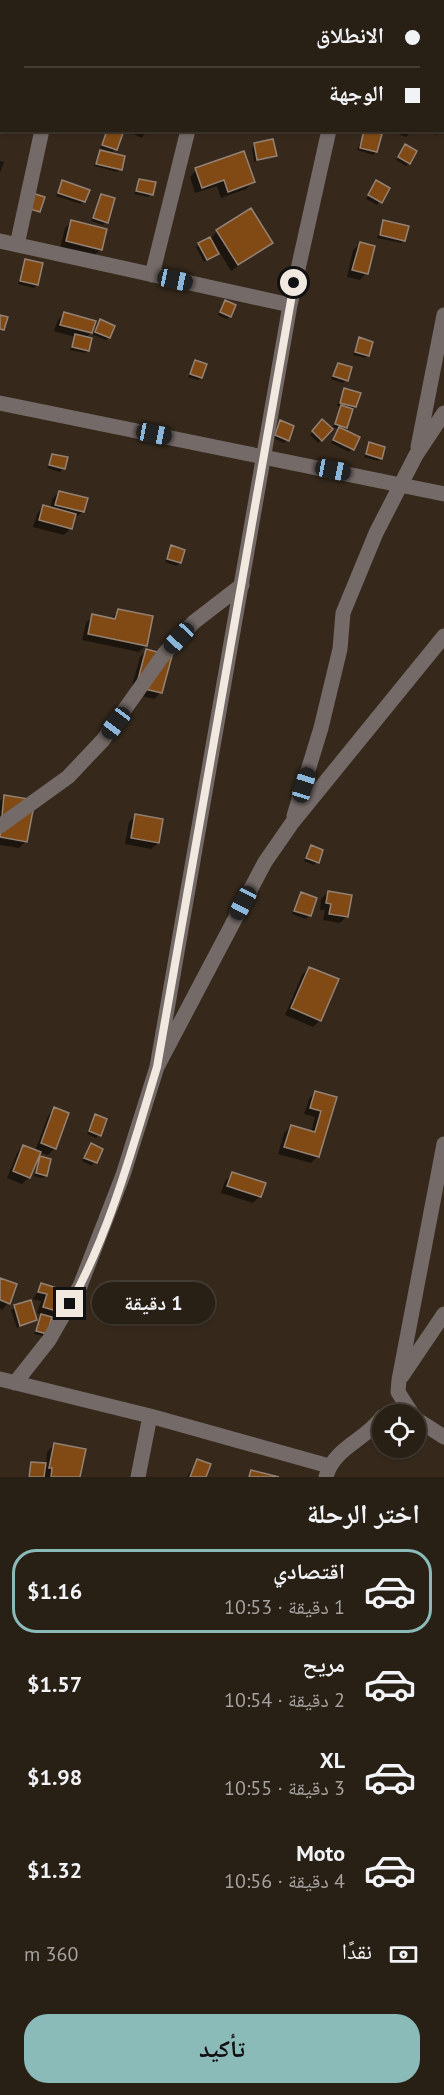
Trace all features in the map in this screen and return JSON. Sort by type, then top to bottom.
[{"type":"street","points":[[17,245],[42,132]]},
{"type":"street","points":[[152,275],[188,132]]},
{"type":"street","points":[[7,1381],[49,1340],[80,1286],[123,1175],[157,1067],[290,305],[329,132]]},
{"type":"street","points":[[0,241],[290,305]]},
{"type":"street","points":[[416,455],[444,315]]},
{"type":"street","points":[[0,403],[402,483],[444,494]]},
{"type":"street","points":[[292,823],[327,706],[340,649],[343,612],[376,533],[416,455],[444,412]]},
{"type":"street","points":[[0,826],[68,777],[103,740],[164,654],[194,622],[242,585]]},
{"type":"street","points":[[157,1067],[265,862],[292,823],[444,636]]},
{"type":"street","points":[[407,1404],[398,1386],[444,1144]]},
{"type":"street","points":[[389,1404],[444,1314]]},
{"type":"street","points":[[7,1381],[150,1416],[328,1472],[372,1427]]},
{"type":"street","points":[[138,1477],[150,1416]]},
{"type":"street","points":[[426,1425],[444,1437]]},
{"type":"building","points":[[106,132],[123,133],[117,150],[102,145]]},
{"type":"building","points":[[364,132],[382,134],[377,152],[360,148]]},
{"type":"building","points":[[273,139],[277,156],[257,160],[254,143]]},
{"type":"building","points":[[405,144],[417,151],[410,164],[398,157]]},
{"type":"building","points":[[100,150],[125,156],[122,170],[96,164]]},
{"type":"building","points":[[244,151],[255,182],[228,192],[224,180],[202,188],[195,168]]},
{"type":"building","points":[[139,179],[156,182],[153,195],[136,191]]},
{"type":"building","points":[[62,180],[90,190],[85,202],[58,193]]},
{"type":"building","points":[[376,180],[390,188],[382,203],[368,195]]},
{"type":"building","points":[[32,193],[45,197],[40,212],[27,208]]},
{"type":"building","points":[[101,194],[115,198],[108,223],[93,218]]},
{"type":"building","points":[[251,208],[273,243],[238,265],[216,230]]},
{"type":"building","points":[[71,220],[107,229],[102,250],[66,241]]},
{"type":"building","points":[[383,220],[409,226],[405,241],[380,235]]},
{"type":"building","points":[[210,237],[219,254],[207,260],[198,243]]},
{"type":"building","points":[[360,242],[375,246],[368,274],[352,270]]},
{"type":"building","points":[[25,259],[43,263],[38,285],[20,281]]},
{"type":"building","points":[[225,300],[236,305],[231,317],[220,312]]},
{"type":"building","points":[[64,312],[96,321],[92,333],[60,325]]},
{"type":"building","points":[[0,315],[8,317],[4,330],[0,329]]},
{"type":"building","points":[[100,319],[115,326],[110,338],[95,332]]},
{"type":"building","points":[[75,334],[92,338],[89,351],[72,347]]},
{"type":"building","points":[[359,337],[373,342],[369,356],[355,352]]},
{"type":"building","points":[[195,360],[207,364],[202,378],[190,374]]},
{"type":"building","points":[[338,363],[352,367],[348,381],[333,376]]},
{"type":"building","points":[[344,388],[361,393],[356,407],[340,403]]},
{"type":"building","points":[[341,405],[353,409],[347,428],[335,424]]},
{"type":"building","points":[[322,419],[333,429],[322,441],[312,431]]},
{"type":"building","points":[[280,420],[294,426],[289,441],[275,435]]},
{"type":"building","points":[[339,427],[360,437],[354,450],[333,440]]},
{"type":"building","points":[[369,442],[385,447],[382,459],[366,454]]},
{"type":"building","points":[[52,454],[68,457],[65,469],[49,465]]},
{"type":"building","points":[[59,491],[88,498],[84,512],[55,505]]},
{"type":"building","points":[[43,505],[76,514],[72,529],[39,520]]},
{"type":"building","points":[[171,545],[185,550],[181,563],[167,559]]},
{"type":"building","points":[[118,609],[153,616],[147,646],[88,634],[92,614],[115,619]]},
{"type":"building","points":[[146,649],[172,656],[162,693],[136,687]]},
{"type":"building","points":[[4,795],[35,800],[27,842],[0,837]]},
{"type":"building","points":[[135,814],[163,819],[159,843],[131,838]]},
{"type":"building","points":[[311,845],[323,850],[319,863],[306,858]]},
{"type":"building","points":[[328,891],[352,895],[348,917],[329,914],[331,904],[326,903]]},
{"type":"building","points":[[301,892],[317,898],[311,916],[294,911]]},
{"type":"building","points":[[309,967],[339,979],[321,1021],[291,1008]]},
{"type":"building","points":[[315,1091],[337,1097],[319,1157],[284,1147],[291,1125],[315,1132],[321,1111],[310,1108]]},
{"type":"building","points":[[54,1107],[69,1113],[56,1149],[41,1143]]},
{"type":"building","points":[[95,1114],[107,1119],[101,1136],[89,1131]]},
{"type":"building","points":[[91,1143],[103,1149],[97,1163],[84,1158]]},
{"type":"building","points":[[23,1145],[41,1152],[30,1178],[13,1171]]},
{"type":"building","points":[[40,1156],[51,1159],[47,1176],[36,1173]]},
{"type":"building","points":[[232,1172],[266,1183],[261,1197],[227,1186]]},
{"type":"building","points":[[0,1278],[17,1284],[10,1304],[0,1300]]},
{"type":"building","points":[[41,1283],[73,1293],[66,1314],[43,1307],[47,1294],[38,1292]]},
{"type":"building","points":[[31,1300],[37,1320],[20,1326],[14,1305]]},
{"type":"building","points":[[41,1314],[52,1317],[47,1334],[36,1331]]},
{"type":"building","points":[[54,1443],[86,1449],[80,1477],[51,1477],[52,1468],[49,1468]]},
{"type":"building","points":[[197,1459],[211,1464],[206,1477],[190,1477]]},
{"type":"building","points":[[31,1462],[46,1463],[44,1477],[29,1477]]},
{"type":"building","points":[[251,1470],[279,1477],[249,1477]]},
{"type":"route","points":[[70,1304],[80,1286],[123,1175],[157,1067],[294,283]]}]
